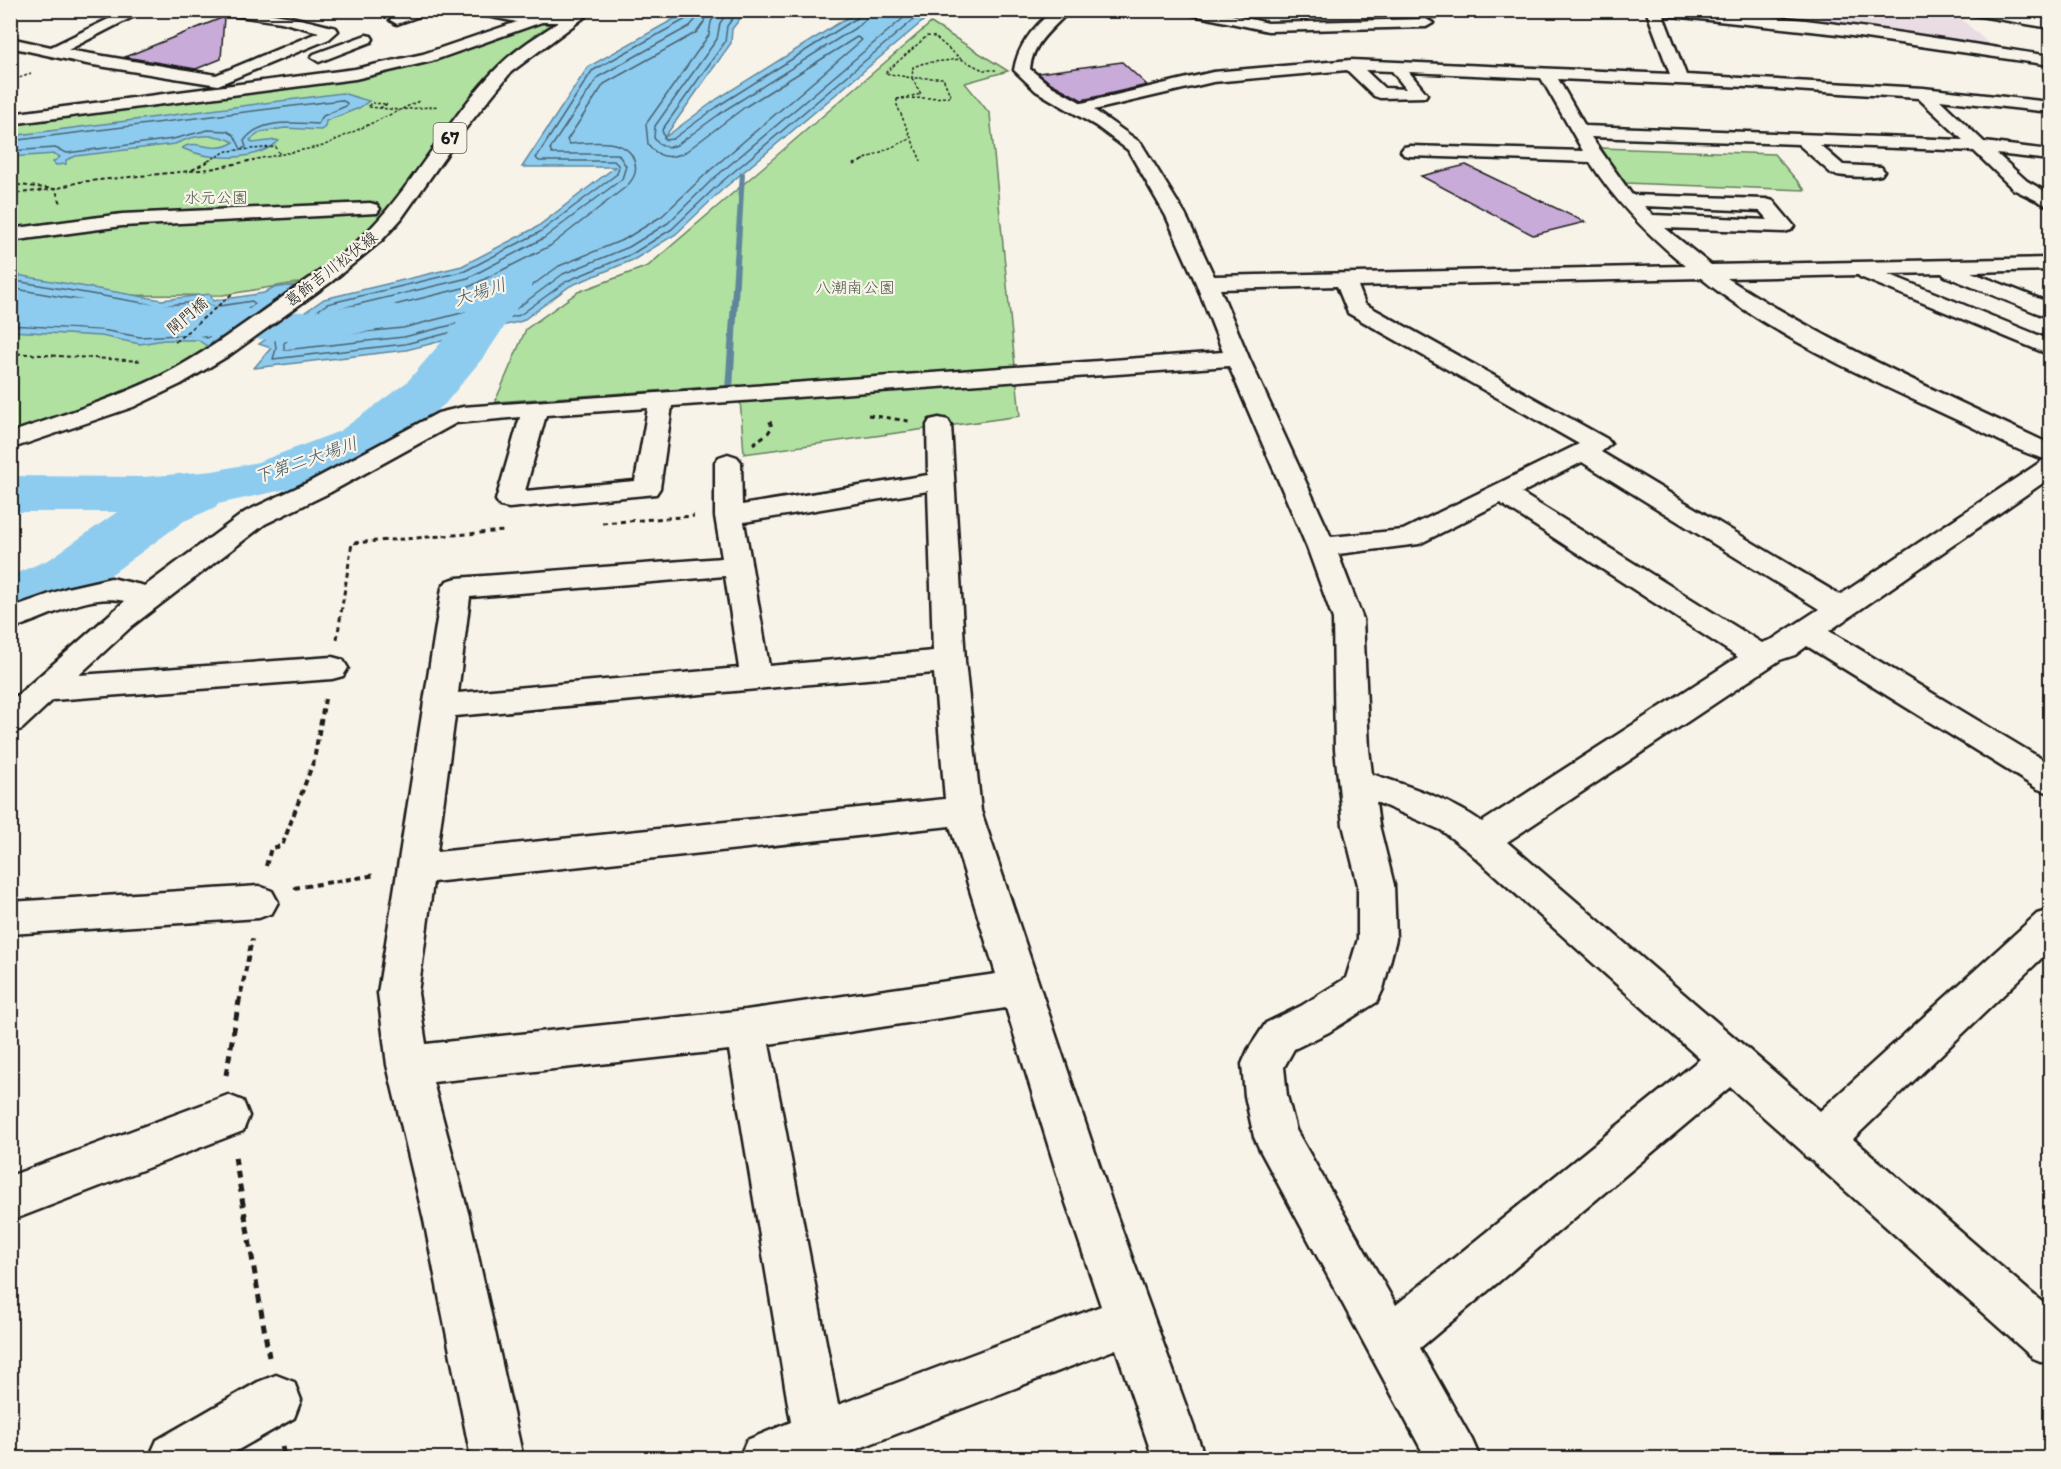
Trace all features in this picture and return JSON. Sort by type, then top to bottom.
[{"type":"street","points":[[218,80],[324,36],[331,31],[282,18],[224,10]]},
{"type":"street","points":[[282,18],[304,10]]},
{"type":"street","points":[[397,20],[430,10]]},
{"type":"street","points":[[477,10],[534,20]]},
{"type":"street","points":[[1063,10],[1050,19],[1025,52],[1022,70],[1031,81],[1080,108],[1135,147],[1176,216],[1207,282],[1237,358],[1321,547],[1348,619],[1352,749],[1358,783],[1361,825],[1376,885],[1377,939],[1363,989],[1315,1019],[1280,1036],[1263,1064],[1266,1096],[1276,1137],[1454,1458]]},
{"type":"street","points":[[1189,10],[1268,27],[1423,20],[1493,10]]},
{"type":"street","points":[[1679,78],[1654,10],[1833,30],[2050,60]]},
{"type":"street","points":[[1809,10],[1833,30],[1850,49]]},
{"type":"street","points":[[1968,10],[2050,24]]},
{"type":"street","points":[[54,51],[135,11]]},
{"type":"street","points":[[10,119],[355,74],[427,58],[534,20],[581,14]]},
{"type":"street","name":"葛飾吉川松伏線","points":[[10,442],[124,402],[173,379],[223,349],[324,278],[382,229],[485,91],[505,69],[581,14]]},
{"type":"street","points":[[319,57],[366,39]]},
{"type":"street","points":[[10,42],[218,80],[248,88]]},
{"type":"street","points":[[1996,52],[2010,68]]},
{"type":"street","points":[[281,53],[334,59],[354,69],[355,74]]},
{"type":"street","points":[[1453,56],[1464,69]]},
{"type":"street","points":[[1080,108],[1213,77],[1351,65],[1679,78],[1923,93],[2048,107]]},
{"type":"street","points":[[1351,65],[1380,93],[1419,94],[1396,66]]},
{"type":"street","points":[[1546,72],[1595,158],[1626,200],[1680,251],[1706,271],[1758,306],[1863,365],[2050,453]]},
{"type":"street","points":[[2031,91],[2048,107]]},
{"type":"street","points":[[1923,93],[2020,185],[2050,201]]},
{"type":"street","points":[[1579,131],[1977,146],[2050,155]]},
{"type":"street","points":[[1803,140],[1838,170],[1875,171]]},
{"type":"street","points":[[1410,151],[1595,158]]},
{"type":"street","points":[[1626,200],[1766,205],[1784,226],[1646,220]]},
{"type":"street","points":[[19,233],[122,220],[370,209]]},
{"type":"street","points":[[1207,282],[2050,264]]},
{"type":"street","points":[[1936,266],[2050,311]]},
{"type":"street","points":[[1854,268],[2050,348]]},
{"type":"street","points":[[1321,547],[1408,538],[1599,444],[1356,308],[1345,280]]},
{"type":"street","points":[[10,721],[122,619],[255,518],[320,488],[447,418],[463,414],[1038,370],[1237,358]]},
{"type":"street","points":[[535,409],[509,500],[647,488],[660,400]]},
{"type":"street","points":[[939,425],[949,661],[963,812],[1089,1203],[1179,1458]]},
{"type":"street","points":[[1583,452],[1841,609]]},
{"type":"street","points":[[728,462],[729,514],[756,679]]},
{"type":"street","points":[[1481,841],[1761,657],[1784,647],[1807,632],[2050,466]]},
{"type":"street","points":[[729,514],[942,481]]},
{"type":"street","points":[[1502,492],[1761,657]]},
{"type":"street","points":[[496,1458],[447,1220],[408,1065],[398,993],[457,588],[738,566]]},
{"type":"street","points":[[10,619],[77,595],[111,588],[151,597]]},
{"type":"street","points":[[1807,632],[2050,780]]},
{"type":"street","points":[[440,706],[949,661]]},
{"type":"street","points":[[47,689],[332,668]]},
{"type":"street","points":[[1358,783],[1400,797],[1453,820],[1481,841],[2050,1341]]},
{"type":"street","points":[[416,869],[963,812]]},
{"type":"street","points":[[10,918],[260,898]]},
{"type":"street","points":[[1820,1141],[2050,926]]},
{"type":"street","points":[[408,1065],[746,1029],[1018,988]]},
{"type":"street","points":[[746,1029],[819,1439]]},
{"type":"street","points":[[1389,1342],[1730,1061]]},
{"type":"street","points":[[10,1199],[228,1116]]},
{"type":"street","points":[[765,1458],[1131,1319]]},
{"type":"street","points":[[176,1458],[276,1400]]},
{"type":"path","points":[[896,98],[951,97],[943,78],[912,78],[885,73],[927,36],[936,37],[961,58],[983,70],[1022,70]]},
{"type":"path","points":[[896,98],[921,94],[912,78],[913,67],[924,63],[961,58]]},
{"type":"path","points":[[896,98],[921,161]]},
{"type":"path","points":[[10,195],[55,189],[79,182],[191,171],[323,146],[419,101]]},
{"type":"path","points":[[380,108],[387,104],[371,103],[368,106],[380,108],[400,110],[442,106]]},
{"type":"path","points":[[853,165],[912,138]]},
{"type":"path","points":[[191,171],[227,151],[276,147],[280,155]]},
{"type":"path","points":[[10,184],[55,189]]},
{"type":"path","name":"閘門橋","points":[[173,343],[232,294]]},
{"type":"path","points":[[10,353],[138,359],[145,362]]},
{"type":"path","points":[[728,462],[768,433],[772,427],[765,410]]},
{"type":"path","points":[[597,524],[729,514]]},
{"type":"path","points":[[284,1458],[228,1116],[226,1067],[271,848],[282,846],[314,760],[332,668],[352,543],[516,530]]},
{"type":"path","points":[[260,898],[416,869]]},
{"type":"shaded area","points":[[1814,11],[1953,11],[1989,44],[1976,47],[1836,28]]},
{"type":"green space","name":"水元公園","points":[[537,23],[556,25],[514,55],[379,224],[353,250],[308,281],[223,295],[11,296],[11,125],[354,79],[414,67]]},
{"type":"green space","name":"八潮南公園","points":[[931,23],[1008,71],[965,83],[990,114],[1020,416],[744,454],[739,385],[495,402],[526,329],[578,292],[648,266]]},
{"type":"green space","points":[[1601,148],[1774,154],[1805,190],[1625,183]]},
{"type":"green space","points":[[273,307],[196,361],[113,398],[11,437],[11,319]]},
{"type":"water","points":[[684,11],[746,11],[732,29],[731,43],[664,138],[717,99],[858,11],[935,11],[722,190],[676,234],[635,259],[570,286],[522,321],[406,350],[254,368],[271,348],[259,344],[324,299],[462,266],[537,227],[615,167],[522,167],[588,67],[683,14]]},
{"type":"water","points":[[342,93],[369,101],[359,108],[326,121],[325,127],[321,130],[285,128],[261,132],[250,140],[253,143],[279,141],[258,153],[245,156],[219,157],[182,148],[193,144],[219,147],[234,142],[219,137],[204,136],[175,144],[76,156],[66,160],[66,164],[56,165],[53,162],[60,157],[55,154],[11,157],[11,136]]},
{"type":"water","points":[[11,274],[162,300],[210,294],[213,301],[297,285],[207,346],[198,340],[164,340],[140,344],[101,336],[11,331]]},
{"type":"building","points":[[224,17],[221,59],[196,69],[125,57]]},
{"type":"building","points":[[1122,62],[1147,85],[1082,100],[1049,82],[1038,73]]},
{"type":"building","points":[[1466,165],[1585,222],[1533,235],[1421,176]]},
{"type":"waterway","points":[[729,390],[742,173]]},
{"type":"waterway","name":"下第二大場川","points":[[10,494],[143,495],[213,488],[272,476],[360,443],[426,393],[468,343],[510,284]]},
{"type":"waterway","name":"大場川","points":[[10,310],[304,327],[384,316]]},
{"type":"waterway","name":"下第二大場川","points":[[10,601],[72,573],[163,508],[195,495]]}]
